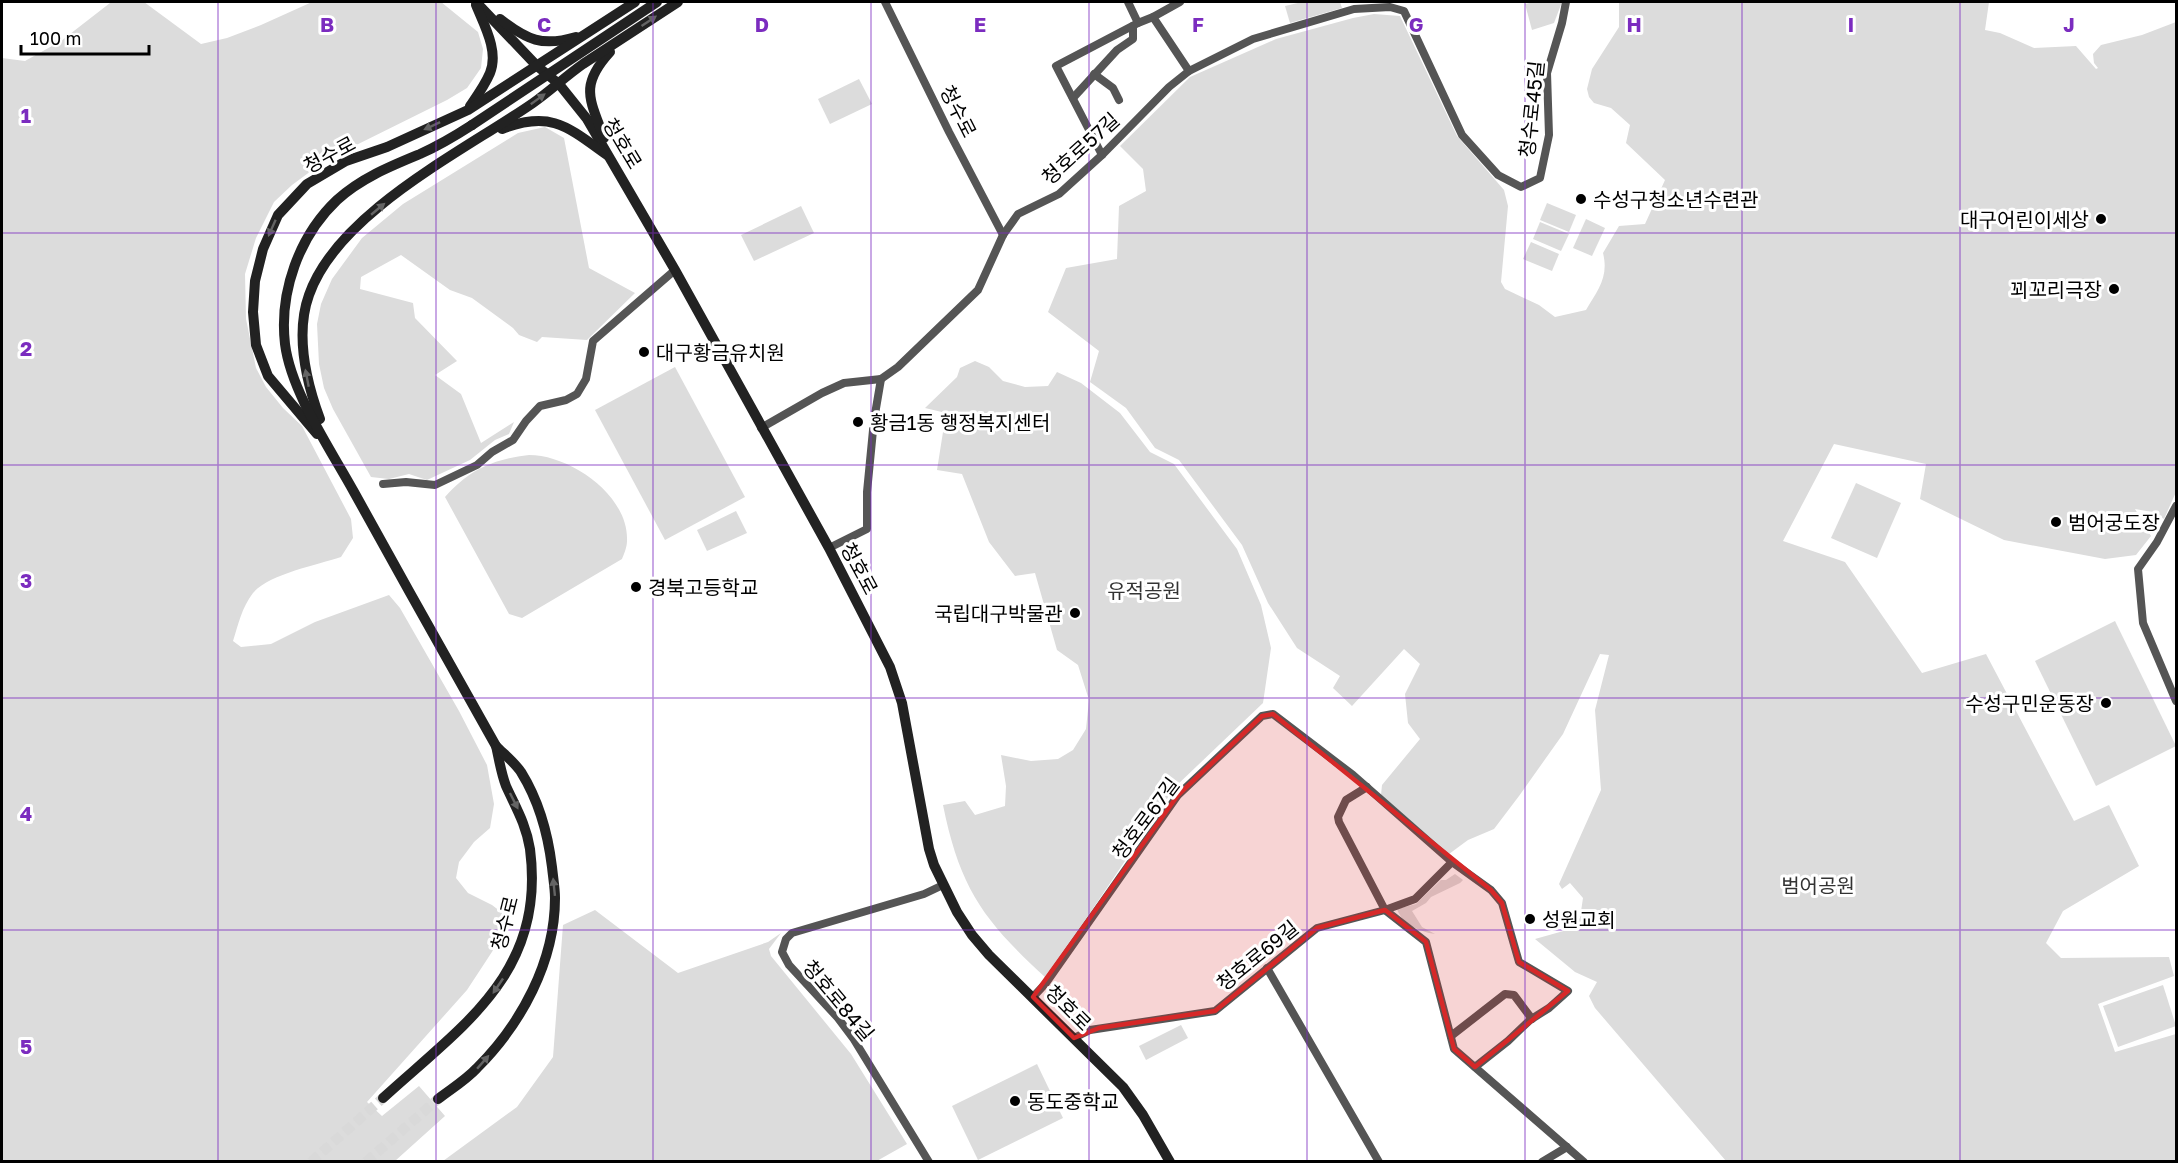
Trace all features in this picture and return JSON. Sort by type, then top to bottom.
[{"type":"main road","points":[[476,2],[510,27],[535,40],[556,43],[577,37],[609,18]]},
{"type":"main road","points":[[468,110],[491,72],[493,57],[491,42],[476,2]]},
{"type":"main road","name":"청호로","points":[[476,2],[537,66],[559,84],[587,119],[612,158],[830,548],[893,676],[903,703],[929,849],[943,885],[972,935],[989,955],[1123,1087],[1143,1115],[1170,1161]]},
{"type":"main road","name":"청수로","points":[[332,453],[268,376],[256,345],[253,312],[255,281],[263,249],[278,215],[307,184],[345,161],[387,147],[468,110],[635,2]]},
{"type":"main road","name":"청수로","points":[[383,1098],[487,1002],[516,958],[525,931],[530,902],[530,848],[520,811],[506,785],[496,746],[332,453],[296,383],[285,345],[286,301],[292,272],[315,225],[352,187],[373,174],[422,153],[472,125],[657,2]]},
{"type":"main road","name":"청수로","points":[[332,453],[306,376],[302,334],[309,295],[328,257],[358,226],[402,189],[485,135],[581,66],[678,2]]},
{"type":"main road","points":[[609,18],[606,27],[608,34],[614,38],[625,37]]},
{"type":"main road","points":[[612,158],[590,94],[590,82],[595,69],[625,37]]},
{"type":"main road","points":[[495,92],[504,91],[514,99],[515,110],[507,120]]},
{"type":"main road","points":[[485,135],[522,121],[549,121],[566,127],[612,158]]},
{"type":"main road","name":"청수로","points":[[438,1099],[476,1070],[516,1021],[534,988],[546,958],[553,925],[555,898],[549,837],[521,771],[496,746]]},
{"type":"street","name":"청수로","points":[[885,2],[1003,235]]},
{"type":"street","points":[[1073,98],[1117,50],[1133,39],[1135,24],[1128,2]]},
{"type":"street","points":[[1102,155],[1056,66],[1179,2]]},
{"type":"street","name":"청수로45길","points":[[1354,5],[1390,7],[1404,11],[1462,135],[1498,176],[1521,187],[1540,178],[1549,135],[1547,73],[1566,2]]},
{"type":"street","name":"청호로57길","points":[[881,379],[921,346],[978,290],[1003,235],[1018,214],[1059,194],[1102,155],[1169,87],[1189,71],[1252,39],[1354,5]]},
{"type":"street","points":[[1153,17],[1189,71]]},
{"type":"street","points":[[1094,74],[1113,88],[1119,100]]},
{"type":"street","points":[[383,484],[406,482],[435,485],[477,465],[492,452],[513,440],[540,406],[566,400],[577,394],[586,380],[593,341],[675,270]]},
{"type":"street","points":[[761,428],[822,393],[844,384],[881,379],[874,420],[868,482],[867,529],[830,548]]},
{"type":"street","points":[[2176,506],[2153,550],[2138,569],[2143,623],[2176,701]]},
{"type":"street","name":"청호로67길","points":[[1033,997],[1046,983],[1178,795],[1262,716],[1273,714],[1367,787],[1452,862],[1491,890],[1502,903],[1519,962],[1568,991],[1549,1008],[1532,1018]]},
{"type":"street","points":[[1367,787],[1346,800],[1338,817],[1385,910],[1426,942],[1454,1049],[1584,1161]]},
{"type":"street","name":"청호로69길","points":[[1074,1038],[1090,1030],[1215,1011],[1317,928],[1385,910],[1415,899],[1452,862]]},
{"type":"street","name":"청호로84길","points":[[929,1161],[853,1038],[789,965],[782,952],[782,946],[792,933],[924,894],[943,885]]},
{"type":"street","points":[[1267,968],[1379,1161]]},
{"type":"street","points":[[1451,1036],[1505,994],[1514,995],[1532,1018],[1508,1041],[1474,1067]]},
{"type":"street","points":[[1542,1161],[1567,1147]]},
{"type":"highlighted area","points":[[1273,714],[1491,890],[1502,903],[1519,962],[1568,991],[1475,1067],[1454,1049],[1426,942],[1385,910],[1317,928],[1215,1011],[1099,1028],[1074,1038],[1033,997],[1178,795],[1262,716]]},
{"type":"green space","points":[[144,2],[201,44],[227,38],[312,2],[441,2],[478,32],[483,49],[481,68],[467,88],[326,160],[292,185],[274,202],[256,238],[245,274],[246,319],[256,368],[266,387],[302,426],[351,519],[353,538],[341,557],[282,575],[260,586],[246,604],[233,641],[241,647],[271,644],[315,622],[389,595],[400,608],[487,765],[494,804],[490,828],[474,842],[459,862],[456,878],[468,893],[492,905],[505,915],[505,932],[467,990],[367,1102],[382,1116],[419,1086],[445,1116],[395,1161],[2,1161],[2,58],[25,61],[61,41],[110,3]]},
{"type":"green space","points":[[1302,2],[1340,2],[1342,8],[1290,23],[1285,6]]},
{"type":"green space","points":[[1562,2],[1554,23],[1532,30],[1525,4]]},
{"type":"green space","name":"범어공원","points":[[1619,2],[1989,2],[1985,30],[2000,33],[2034,48],[2076,46],[2096,69],[2098,68],[2094,63],[2093,54],[2101,45],[2142,35],[2176,22],[2176,492],[2164,519],[2152,512],[2135,509],[2151,536],[2136,555],[2105,559],[2004,540],[1920,499],[1926,464],[1834,444],[1783,541],[1845,562],[1922,673],[1986,654],[2074,821],[2109,805],[2139,866],[2063,911],[2046,943],[2061,958],[2169,957],[2174,976],[2098,1004],[2115,1052],[2176,1034],[2176,1161],[1726,1161],[1595,1008],[1589,996],[1597,982],[1575,972],[1535,939],[1567,930],[1580,918],[1583,898],[1570,883],[1562,889],[1559,884],[1601,790],[1595,710],[1609,655],[1600,654],[1563,734],[1494,829],[1468,840],[1449,854],[1381,795],[1382,785],[1420,739],[1408,723],[1405,694],[1420,664],[1404,649],[1352,706],[1333,688],[1340,676],[1297,648],[1268,603],[1242,545],[1179,460],[1155,448],[1126,408],[1090,382],[1099,351],[1048,312],[1066,268],[1117,259],[1119,206],[1146,191],[1143,169],[1120,146],[1190,77],[1276,39],[1374,14],[1400,16],[1457,136],[1504,190],[1508,206],[1501,282],[1505,289],[1539,305],[1555,317],[1586,310],[1603,276],[1605,269],[1603,253],[1619,226],[1645,224],[1665,180],[1626,143],[1630,125],[1611,108],[1594,103],[1589,97],[1587,89],[1592,69],[1619,27]]},
{"type":"green space","points":[[859,79],[872,104],[830,124],[818,99]]},
{"type":"green space","points":[[545,127],[564,138],[589,268],[635,293],[587,340],[542,337],[537,342],[519,335],[472,298],[450,290],[401,255],[361,277],[360,289],[413,303],[415,318],[457,361],[435,375],[461,394],[481,443],[514,422],[509,434],[495,440],[470,460],[427,480],[409,474],[389,479],[371,477],[333,409],[324,388],[319,364],[317,324],[321,304],[332,279],[362,238],[403,204],[518,133]]},
{"type":"green space","points":[[1547,203],[1576,215],[1569,232],[1540,220]]},
{"type":"green space","points":[[801,206],[814,233],[754,261],[741,235]]},
{"type":"green space","points":[[1586,219],[1605,228],[1592,256],[1573,248]]},
{"type":"green space","points":[[1540,222],[1569,234],[1561,251],[1533,239]]},
{"type":"green space","points":[[1531,242],[1559,254],[1552,271],[1523,259]]},
{"type":"green space","name":"유적공원","points":[[975,361],[989,367],[1003,381],[1025,387],[1048,386],[1057,372],[1081,383],[1120,413],[1150,452],[1174,464],[1237,549],[1261,605],[1271,648],[1263,703],[1175,787],[1046,978],[1006,939],[978,902],[958,859],[943,805],[965,801],[975,815],[1005,806],[1006,786],[1001,755],[1031,761],[1058,759],[1073,750],[1086,729],[1089,700],[1078,665],[1057,650],[1035,573],[1015,576],[989,542],[962,474],[937,470],[946,413],[925,408],[957,377],[960,368]]},
{"type":"green space","points":[[675,367],[745,497],[665,540],[595,410]]},
{"type":"green space","points":[[529,455],[562,462],[579,470],[594,481],[608,494],[618,508],[625,524],[627,541],[622,559],[522,618],[509,614],[445,497],[463,480],[482,467],[504,459]]},
{"type":"green space","points":[[1856,483],[1901,503],[1877,558],[1831,538]]},
{"type":"green space","points":[[736,511],[747,533],[707,551],[697,530]]},
{"type":"green space","name":"수성구민운동장","points":[[2115,621],[2176,746],[2096,786],[2035,661]]},
{"type":"green space","points":[[1455,874],[1463,880],[1460,883],[1431,897],[1426,903],[1412,911],[1422,927],[1435,934],[1407,923],[1399,914],[1397,909],[1416,904],[1441,880],[1446,880]]},
{"type":"green space","points":[[595,910],[678,973],[768,942],[781,933],[769,949],[771,956],[851,1054],[907,1144],[875,1162],[443,1161],[517,1107],[553,1057],[563,925]]},
{"type":"green space","points":[[2163,985],[2176,1026],[2118,1047],[2103,1006]]},
{"type":"green space","points":[[1181,1025],[1188,1038],[1146,1060],[1139,1046]]},
{"type":"green space","points":[[1037,1064],[1063,1118],[978,1160],[952,1106]]},
{"type":"tunnel","points":[[311,1162],[383,1098]]},
{"type":"tunnel","points":[[366,1162],[438,1099]]},
{"type":"place","name":"수성구청소년수련관","points":[[1581,199]]},
{"type":"place","name":"대구어린이세상","points":[[2101,219]]},
{"type":"place","name":"꾀꼬리극장","points":[[2114,289]]},
{"type":"place","name":"대구황금유치원","points":[[644,352]]},
{"type":"place","name":"황금1동 행정복지센터","points":[[858,422]]},
{"type":"place","name":"범어궁도장","points":[[2056,522]]},
{"type":"place","name":"경북고등학교","points":[[636,587]]},
{"type":"place","name":"국립대구박물관","points":[[1075,613]]},
{"type":"place","name":"수성구민운동장","points":[[2106,703]]},
{"type":"place","name":"성원교회","points":[[1530,919]]},
{"type":"place","name":"동도중학교","points":[[1015,1101]]}]
